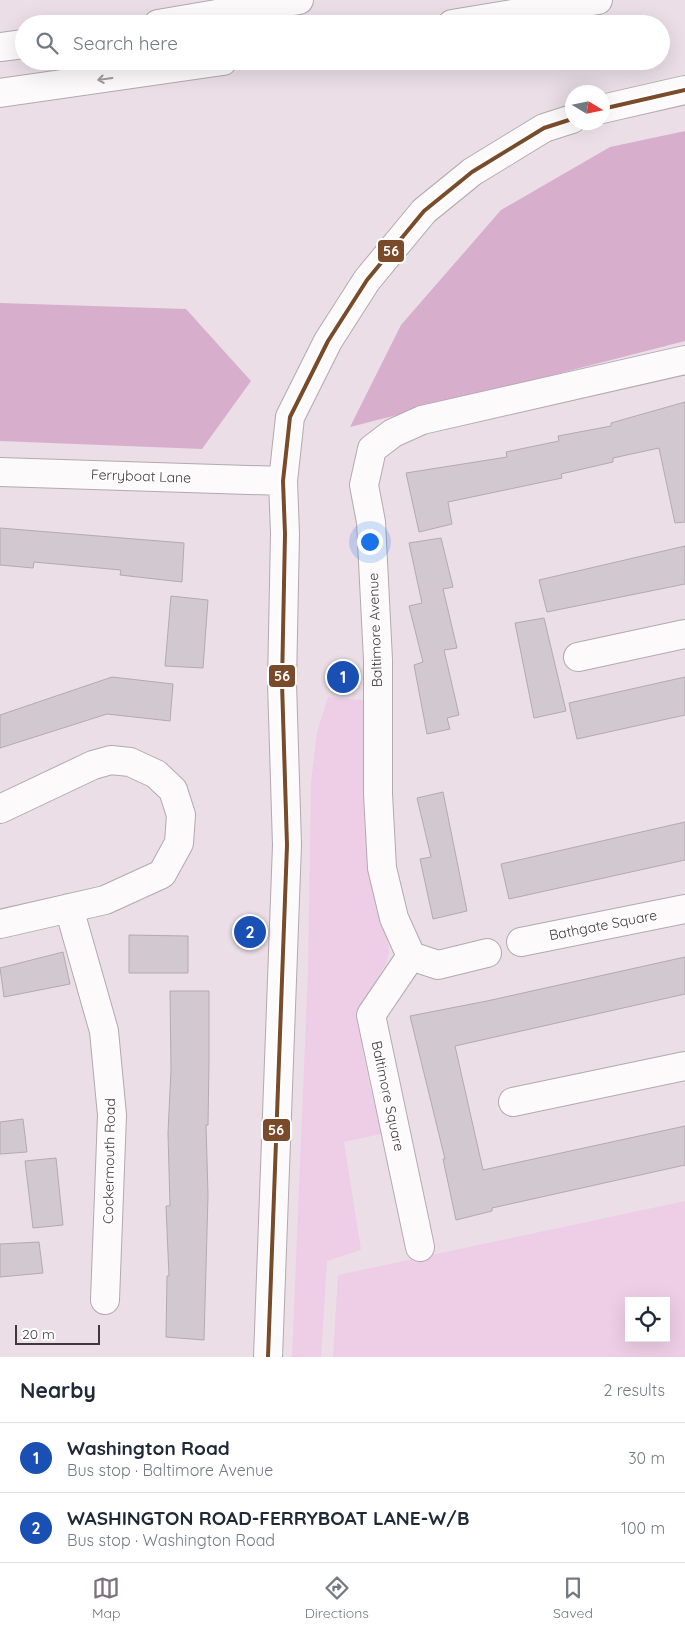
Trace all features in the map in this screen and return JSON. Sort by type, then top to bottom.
[{"type":"main road","points":[[211,15],[299,0]]},
{"type":"main road","points":[[507,15],[598,0]]},
{"type":"main road","points":[[0,47],[15,45]]},
{"type":"main road","points":[[0,93],[160,70]]},
{"type":"main road","points":[[610,107],[685,90]]},
{"type":"main road","points":[[268,1357],[287,845],[282,683],[285,534],[283,481],[290,417],[328,341],[368,280],[424,210],[472,172],[544,128],[565,121]]},
{"type":"main road","name":"Baltimore Avenue","points":[[410,956],[394,918],[382,868],[378,794],[378,660],[370,522],[364,485],[372,449],[394,433],[422,420],[685,360]]},
{"type":"main road","name":"Ferryboat Lane","points":[[0,472],[283,481]]},
{"type":"main road","points":[[578,657],[685,634]]},
{"type":"main road","points":[[0,809],[94,765],[112,760],[130,762],[156,774],[173,790],[181,815],[180,843],[162,874],[106,900],[0,924]]},
{"type":"main road","name":"Cockermouth Road","points":[[69,908],[104,1031],[112,1115],[105,1300]]},
{"type":"main road","name":"Bathgate Square","points":[[521,942],[685,909]]},
{"type":"main road","points":[[410,956],[438,965],[487,953]]},
{"type":"main road","name":"Baltimore Square","points":[[410,956],[370,1015],[420,1247]]},
{"type":"main road","points":[[514,1102],[685,1066]]},
{"type":"shaded area","points":[[685,131],[685,341],[350,427],[401,325],[501,210],[610,147]]},
{"type":"shaded area","points":[[0,303],[186,309],[251,381],[202,449],[0,441]]},
{"type":"shaded area","points":[[328,697],[364,700],[367,797],[372,870],[376,901],[386,935],[389,956],[363,1006],[360,1014],[360,1024],[364,1055],[381,1134],[344,1142],[361,1250],[327,1261],[321,1357],[292,1357],[308,969],[311,782],[317,732]]},
{"type":"shaded area","points":[[685,1201],[685,1357],[333,1357],[338,1275]]},
{"type":"building","points":[[685,402],[685,522],[675,523],[659,448],[613,458],[613,462],[561,474],[562,478],[448,502],[452,524],[419,532],[406,473],[507,457],[506,452],[559,441],[558,436],[611,426],[611,423]]},
{"type":"building","points":[[0,528],[184,543],[182,582],[120,575],[121,570],[34,562],[33,568],[0,565]]},
{"type":"building","points":[[441,538],[453,587],[443,589],[457,648],[444,650],[459,715],[447,718],[450,729],[427,734],[414,665],[423,662],[409,606],[422,603],[409,543]]},
{"type":"building","points":[[685,546],[685,584],[547,612],[539,580]]},
{"type":"building","points":[[171,596],[208,600],[203,668],[165,666]]},
{"type":"building","points":[[544,618],[566,711],[534,718],[515,623]]},
{"type":"building","points":[[112,677],[173,684],[170,721],[107,714],[0,748],[0,715]]},
{"type":"building","points":[[685,677],[685,715],[577,739],[569,703]]},
{"type":"building","points":[[443,792],[467,911],[433,919],[420,859],[431,857],[417,798]]},
{"type":"building","points":[[685,822],[685,860],[509,899],[501,864]]},
{"type":"building","points":[[129,935],[188,936],[188,973],[129,973]]},
{"type":"building","points":[[63,952],[70,984],[4,997],[0,968]]},
{"type":"building","points":[[685,957],[685,994],[455,1046],[483,1170],[685,1126],[685,1165],[492,1208],[492,1211],[456,1220],[443,1159],[445,1159],[410,1016]]},
{"type":"building","points":[[170,991],[209,991],[208,1125],[206,1125],[208,1195],[204,1340],[166,1337],[167,1276],[169,1276],[166,1206],[170,1206],[168,1133],[171,1070]]},
{"type":"building","points":[[23,1119],[27,1152],[0,1154],[0,1122]]},
{"type":"building","points":[[56,1158],[63,1225],[33,1228],[25,1161]]},
{"type":"building","points":[[39,1242],[43,1273],[0,1277],[0,1244]]},
{"type":"transit line","name":"56","points":[[610,107],[685,90]]},
{"type":"transit line","name":"56","points":[[268,1357],[287,845],[282,683],[285,534],[283,481],[290,417],[328,341],[367,280],[424,211],[472,172],[544,128],[565,121]]},
{"type":"place","name":"Washington Road","points":[[343,677]]},
{"type":"place","name":"WASHINGTON ROAD-FERRYBOAT LANE-W/B","points":[[250,932]]}]
